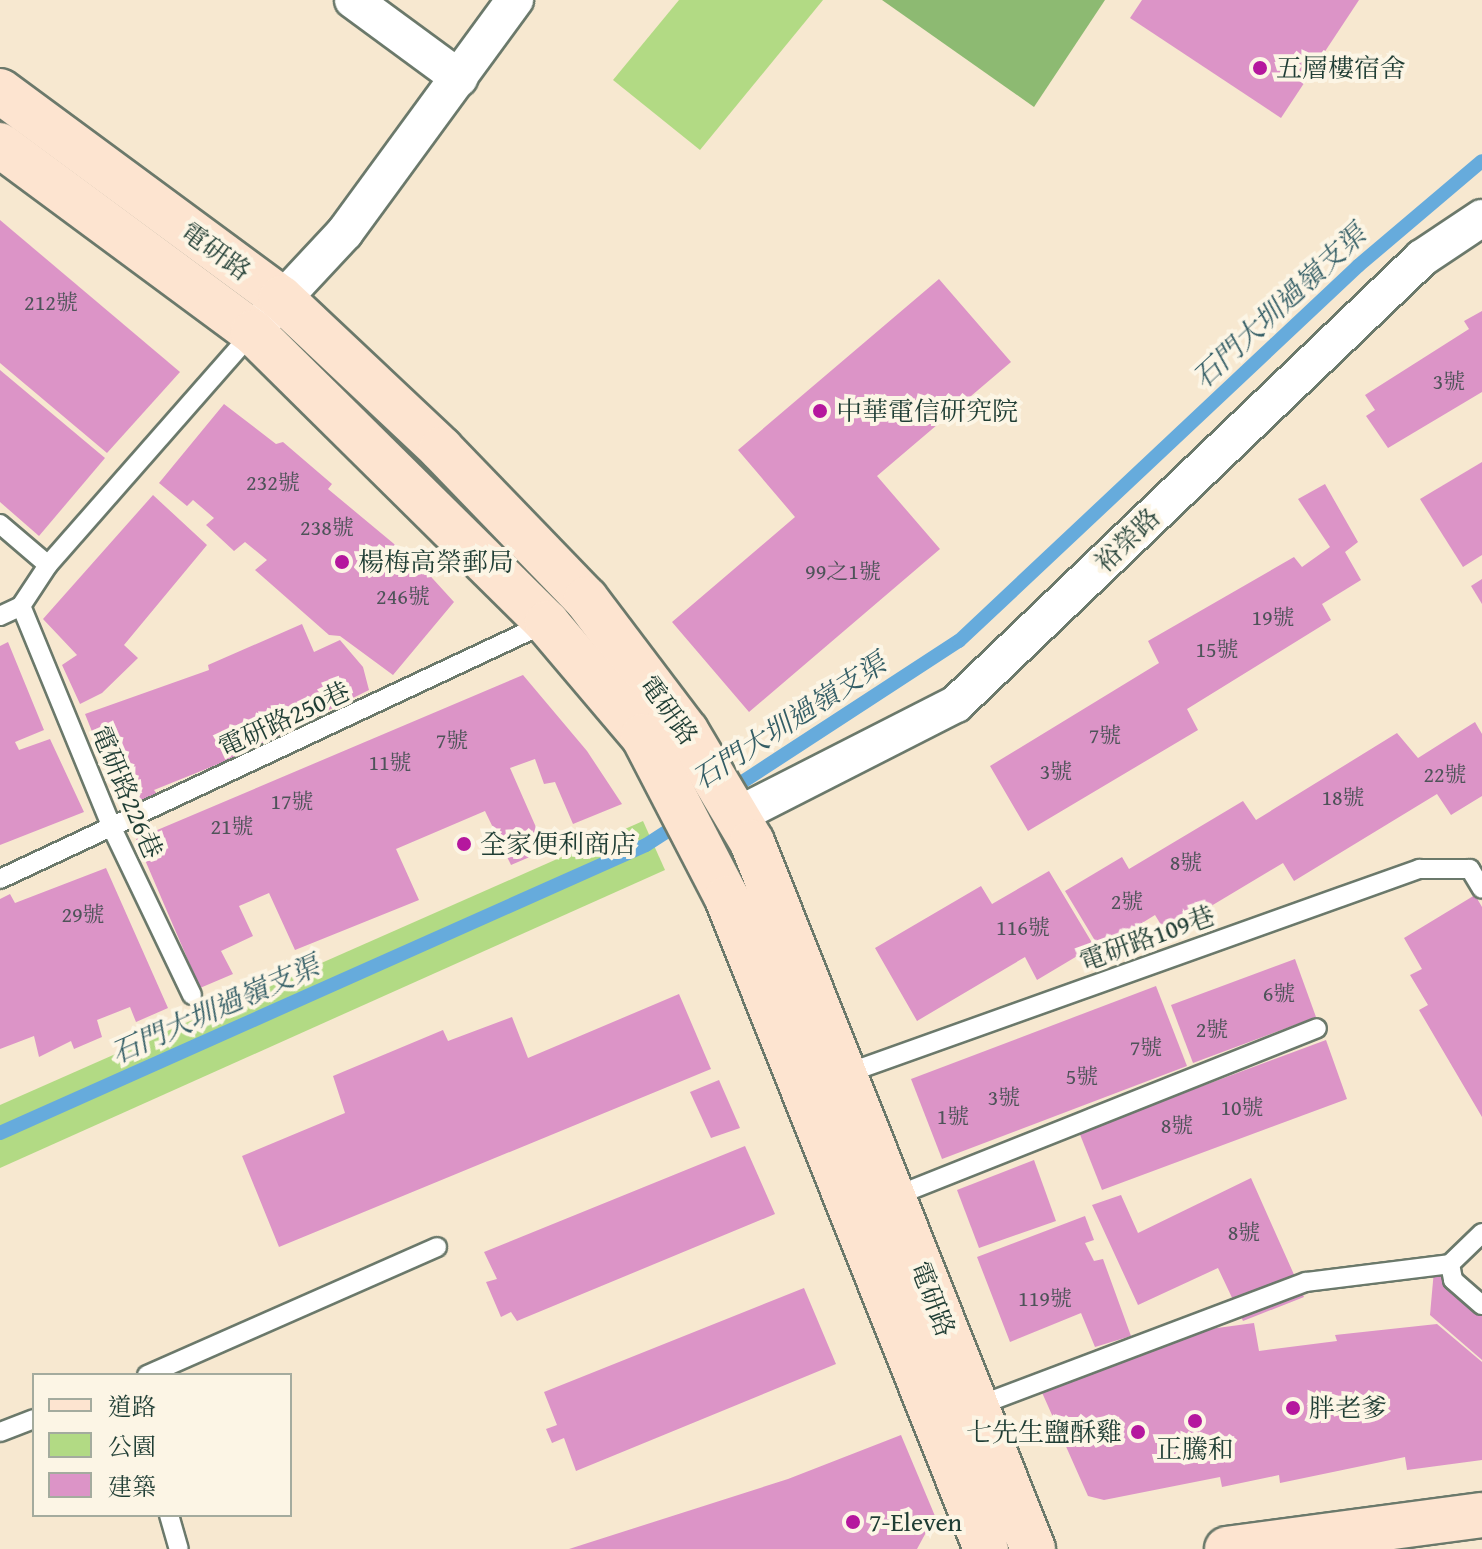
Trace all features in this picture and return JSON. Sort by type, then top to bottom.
[{"type":"street","points":[[353,0],[459,78]]},
{"type":"street","points":[[253,332],[281,298],[345,232],[515,0]]},
{"type":"street","name":"電研路","points":[[0,91],[281,298],[441,449],[567,611],[643,736],[727,898],[986,1549]]},
{"type":"street","name":"電研路","points":[[0,145],[253,332],[567,611],[686,731],[740,814],[1033,1549]]},
{"type":"street","name":"裕榮路","points":[[740,814],[956,704],[1422,258],[1482,218]]},
{"type":"street","points":[[1227,1549],[1482,1515]]},
{"type":"lane","points":[[0,616],[21,606],[48,565],[253,332]]},
{"type":"lane","points":[[0,524],[48,565]]},
{"type":"lane","name":"電研路226巷","points":[[21,606],[113,830],[192,995]]},
{"type":"lane","name":"電研路250巷","points":[[0,879],[113,830],[567,611]]},
{"type":"lane","points":[[1476,866],[1482,889]]},
{"type":"lane","name":"電研路109巷","points":[[845,1074],[1419,869],[1476,866]]},
{"type":"lane","points":[[893,1197],[1317,1028]]},
{"type":"lane","points":[[975,1407],[1306,1282],[1450,1264],[1482,1233]]},
{"type":"lane","points":[[152,1373],[437,1247]]},
{"type":"lane","points":[[1450,1264],[1453,1280],[1482,1305]]},
{"type":"lane","points":[[0,1432],[32,1420]]},
{"type":"lane","points":[[170,1517],[179,1549]]},
{"type":"green space","points":[[679,0],[823,0],[700,150],[613,80]]},
{"type":"green space","points":[[882,0],[1105,0],[1034,107]]},
{"type":"green space","points":[[643,821],[665,870],[0,1168],[0,1105]]},
{"type":"building","name":"五層樓宿舍","points":[[1142,0],[1359,0],[1281,118],[1130,18]]},
{"type":"building","points":[[0,220],[180,372],[107,453],[0,363]]},
{"type":"building","points":[[939,279],[1011,362],[877,476],[940,549],[749,712],[672,622],[795,517],[738,450]]},
{"type":"building","points":[[1482,311],[1482,392],[1388,448],[1366,416],[1375,410],[1365,395],[1469,329],[1464,321]]},
{"type":"building","points":[[0,370],[105,458],[39,536],[0,502]]},
{"type":"building","points":[[224,404],[276,444],[283,442],[332,484],[328,489],[423,568],[454,602],[393,675],[340,636],[329,635],[255,570],[267,560],[245,542],[234,551],[206,525],[214,518],[193,500],[187,506],[159,483]]},
{"type":"building","points":[[1482,462],[1482,555],[1463,567],[1420,499]]},
{"type":"building","points":[[1325,484],[1358,542],[1345,552],[1361,580],[1322,604],[1331,620],[1187,709],[1198,730],[1028,831],[990,766],[1159,663],[1148,641],[1294,557],[1302,567],[1330,547],[1298,499]]},
{"type":"building","points":[[153,495],[207,545],[124,645],[138,658],[102,693],[80,704],[62,665],[77,655],[43,619]]},
{"type":"building","points":[[1482,579],[1482,604],[1471,586]]},
{"type":"building","points":[[302,624],[314,652],[340,640],[363,667],[369,690],[303,723],[305,729],[154,790],[157,794],[123,809],[85,714],[209,670],[208,665]]},
{"type":"building","points":[[8,642],[44,730],[15,742],[19,750],[50,739],[84,812],[0,845],[0,646]]},
{"type":"building","points":[[523,675],[587,751],[622,804],[573,824],[555,782],[544,784],[535,759],[510,768],[546,850],[511,865],[485,811],[396,849],[419,900],[295,950],[269,893],[239,906],[253,936],[221,951],[233,974],[200,988],[136,839]]},
{"type":"building","points":[[1475,722],[1482,734],[1482,796],[1451,815],[1437,794],[1294,881],[1283,863],[1166,933],[1155,915],[1100,949],[1065,891],[1122,857],[1129,869],[1243,801],[1256,820],[1397,733],[1418,758]]},
{"type":"building","points":[[106,868],[168,1008],[136,1022],[130,1007],[97,1020],[102,1037],[74,1049],[71,1041],[39,1057],[34,1036],[0,1049],[0,899],[10,894],[15,903]]},
{"type":"building","points":[[1049,871],[1094,946],[1037,980],[1025,957],[917,1021],[875,948],[981,886],[992,904]]},
{"type":"building","points":[[1475,895],[1482,907],[1482,1117],[1419,1010],[1428,1005],[1410,975],[1422,969],[1404,938]]},
{"type":"building","points":[[1295,959],[1316,1017],[1193,1063],[1171,1005]]},
{"type":"building","points":[[1156,986],[1187,1066],[942,1159],[911,1079]]},
{"type":"building","points":[[679,994],[711,1069],[279,1247],[242,1156],[345,1113],[333,1076],[443,1030],[448,1041],[512,1017],[528,1058]]},
{"type":"building","points":[[1326,1040],[1347,1099],[1102,1190],[1079,1132]]},
{"type":"building","points":[[719,1080],[740,1128],[711,1138],[690,1092]]},
{"type":"building","points":[[745,1146],[775,1214],[517,1321],[511,1312],[501,1317],[486,1282],[497,1279],[484,1252]]},
{"type":"building","points":[[1034,1160],[1056,1221],[979,1248],[957,1190]]},
{"type":"building","points":[[1251,1178],[1304,1297],[1243,1321],[1218,1268],[1138,1305],[1092,1205],[1121,1195],[1138,1233]]},
{"type":"building","points":[[1085,1216],[1094,1240],[1085,1243],[1094,1261],[1103,1259],[1131,1336],[1095,1347],[1081,1313],[1010,1342],[977,1257]]},
{"type":"building","points":[[1434,1270],[1482,1309],[1482,1360],[1430,1315]]},
{"type":"building","points":[[804,1288],[836,1364],[576,1471],[564,1438],[552,1443],[546,1429],[557,1425],[544,1392]]},
{"type":"building","points":[[1254,1323],[1259,1351],[1337,1341],[1335,1335],[1437,1324],[1482,1362],[1482,1460],[1407,1470],[1405,1457],[1280,1483],[1279,1475],[1222,1487],[1220,1477],[1104,1500],[1088,1496],[1036,1379],[1195,1331]]},
{"type":"building","points":[[901,1435],[935,1516],[917,1549],[569,1549],[788,1479]]},
{"type":"waterway","name":"石門大圳過嶺支渠","points":[[727,792],[959,641],[1358,266],[1482,161]]},
{"type":"waterway","name":"石門大圳過嶺支渠","points":[[0,1133],[646,845],[683,821]]},
{"type":"place","name":"五層樓宿舍","points":[[1260,68]]},
{"type":"place","name":"中華電信研究院","points":[[820,411]]},
{"type":"place","name":"楊梅高榮郵局","points":[[342,562]]},
{"type":"place","name":"全家便利商店","points":[[464,844]]},
{"type":"place","name":"胖老爹","points":[[1293,1408]]},
{"type":"place","name":"正騰和","points":[[1195,1421]]},
{"type":"place","name":"七先生鹽酥雞","points":[[1138,1432]]},
{"type":"place","name":"7-Eleven","points":[[853,1522]]}]
